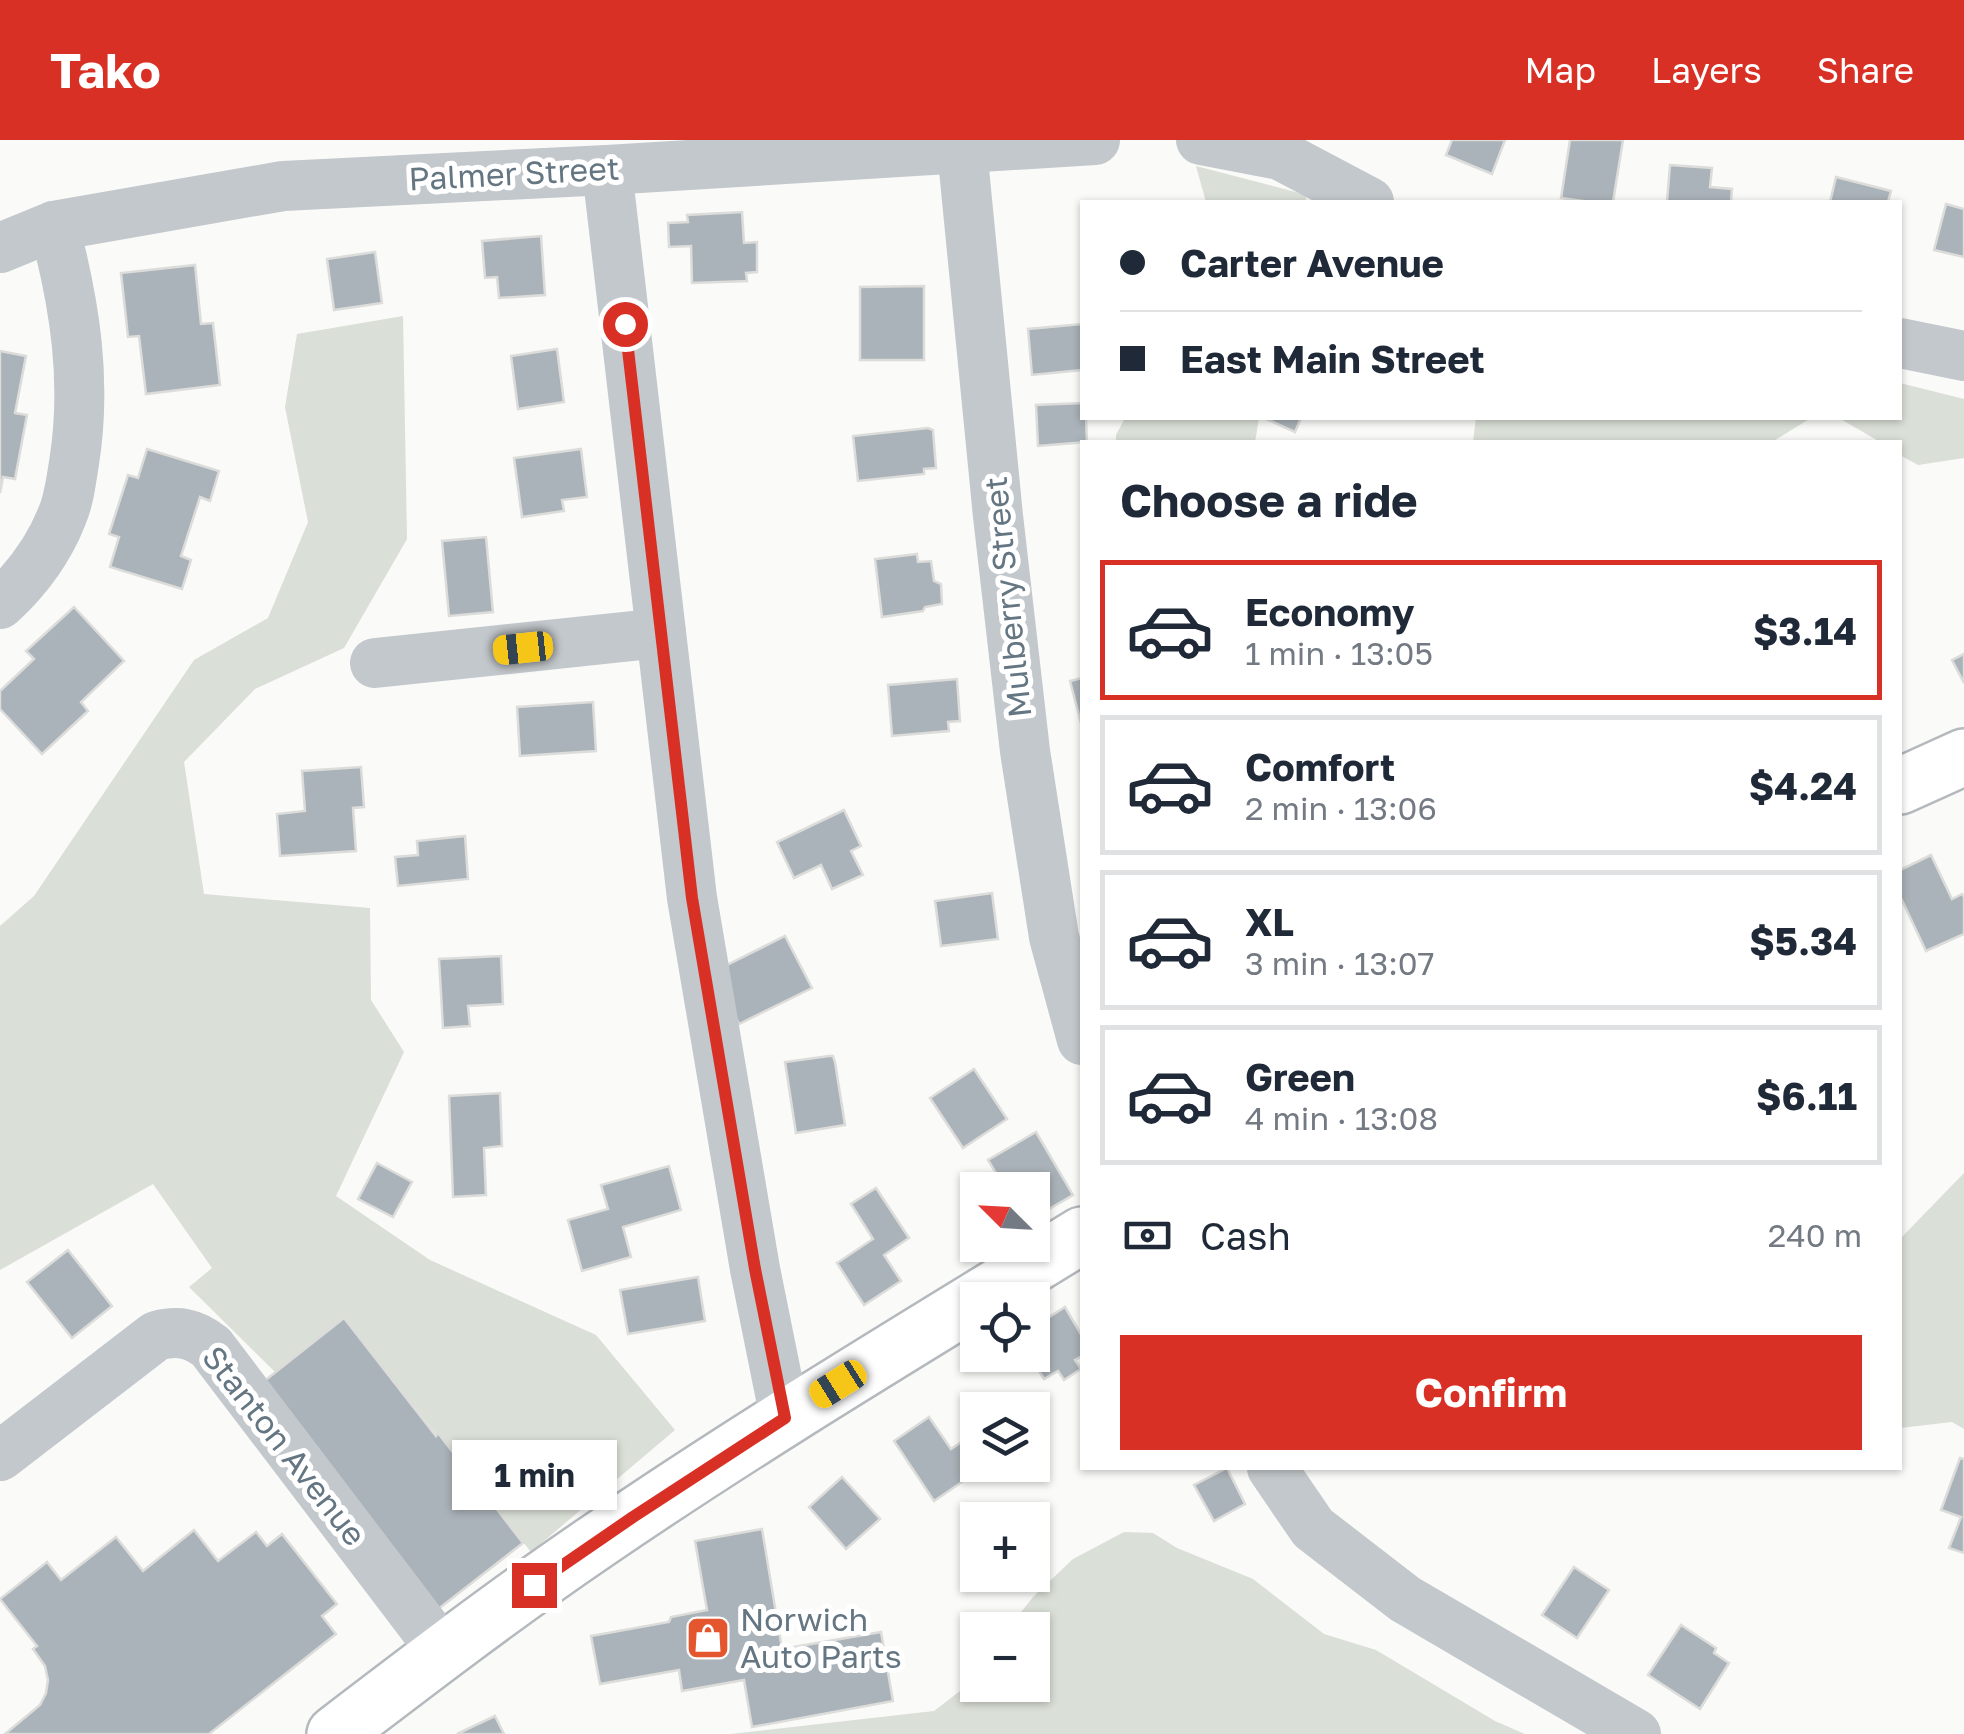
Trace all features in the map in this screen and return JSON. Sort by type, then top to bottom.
[{"type":"highway","points":[[1902,785],[1964,757]]},
{"type":"highway","points":[[335,1734],[608,1534],[785,1418],[1080,1236]]},
{"type":"street","name":"Palmer Street","points":[[0,248],[54,226],[283,186],[1095,140]]},
{"type":"street","points":[[1200,140],[1280,156],[1365,200]]},
{"type":"street","name":"Mulberry Street","points":[[962,149],[1025,751],[1054,936],[1080,1033]]},
{"type":"street","points":[[607,170],[692,898],[751,1250],[785,1418]]},
{"type":"street","points":[[0,604],[43,554],[62,516],[78,441],[78,335],[54,226]]},
{"type":"street","points":[[1902,343],[1964,356]]},
{"type":"street","points":[[376,664],[661,633]]},
{"type":"street","name":"Stanton Avenue","points":[[0,1456],[156,1336],[186,1332],[200,1338],[212,1347],[443,1652]]},
{"type":"street","points":[[1273,1470],[1313,1528],[1405,1600],[1636,1734]]},
{"type":"shaded area","points":[[1196,166],[1307,195],[1306,200],[1205,200]]},
{"type":"shaded area","points":[[403,316],[407,539],[344,648],[255,689],[184,762],[204,894],[370,908],[371,1000],[404,1052],[336,1196],[430,1260],[596,1335],[675,1430],[531,1552],[344,1319],[275,1372],[189,1287],[212,1268],[153,1184],[0,1270],[0,926],[34,896],[194,660],[268,618],[308,522],[285,407],[297,334]]},
{"type":"shaded area","points":[[1902,384],[1964,399],[1964,458],[1918,465],[1902,456],[1902,440],[1877,440],[1842,420],[1902,420]]},
{"type":"shaded area","points":[[1124,420],[1259,420],[1255,440],[1116,440]]},
{"type":"shaded area","points":[[1476,420],[1808,420],[1775,440],[1473,440]]},
{"type":"shaded area","points":[[1964,1173],[1964,1429],[1952,1422],[1902,1428],[1902,1237]]},
{"type":"shaded area","points":[[1124,1532],[1153,1533],[1177,1548],[1253,1579],[1324,1634],[1376,1650],[1495,1721],[1525,1734],[731,1734],[934,1711],[960,1691],[960,1702],[1050,1702],[1050,1612],[1021,1612],[1038,1592],[1050,1592],[1050,1581],[1073,1559]]},
{"type":"building","points":[[1452,140],[1505,140],[1492,174],[1446,155]]},
{"type":"building","points":[[1570,140],[1623,140],[1613,200],[1561,198]]},
{"type":"building","points":[[1670,165],[1712,168],[1710,187],[1732,189],[1731,200],[1667,200]]},
{"type":"building","points":[[1836,177],[1891,191],[1889,200],[1830,200]]},
{"type":"building","points":[[1946,204],[1964,209],[1964,257],[1934,250]]},
{"type":"building","points":[[742,212],[744,243],[757,242],[757,272],[746,273],[747,281],[692,283],[691,246],[669,247],[668,223],[688,222],[687,215]]},
{"type":"building","points":[[541,236],[545,295],[499,298],[497,277],[485,278],[482,241]]},
{"type":"building","points":[[375,252],[382,303],[334,310],[327,259]]},
{"type":"building","points":[[195,265],[201,324],[213,323],[220,385],[146,394],[139,336],[128,337],[121,273]]},
{"type":"building","points":[[924,286],[924,360],[860,360],[860,287]]},
{"type":"building","points":[[1080,324],[1080,370],[1032,375],[1028,329]]},
{"type":"building","points":[[557,349],[564,402],[518,409],[511,356]]},
{"type":"building","points":[[0,351],[26,356],[15,413],[27,415],[15,479],[3,477],[0,493]]},
{"type":"building","points":[[1080,403],[1080,420],[1086,420],[1087,440],[1038,446],[1036,405]]},
{"type":"building","points":[[1268,420],[1300,420],[1295,432]]},
{"type":"building","points":[[933,430],[936,468],[924,469],[924,474],[858,481],[853,436]]},
{"type":"building","points":[[147,449],[219,471],[210,501],[200,497],[181,556],[191,560],[182,589],[110,567],[119,537],[109,534],[128,475],[138,478]]},
{"type":"building","points":[[581,449],[587,497],[562,500],[564,511],[522,517],[514,458]]},
{"type":"building","points":[[486,537],[493,612],[449,616],[442,541]]},
{"type":"building","points":[[917,554],[918,562],[931,561],[934,581],[941,584],[942,604],[882,617],[875,559]]},
{"type":"building","points":[[74,607],[124,661],[81,702],[88,711],[42,754],[0,709],[0,691],[34,659],[26,651]]},
{"type":"building","points":[[1964,654],[1964,683],[1952,660]]},
{"type":"building","points":[[1080,678],[1080,719],[1070,681]]},
{"type":"building","points":[[957,679],[960,721],[948,722],[949,731],[892,736],[888,685]]},
{"type":"building","points":[[593,702],[596,751],[520,756],[517,707]]},
{"type":"building","points":[[361,767],[364,807],[353,808],[356,851],[280,856],[277,814],[305,811],[302,771]]},
{"type":"building","points":[[844,810],[861,846],[851,851],[863,875],[832,889],[821,865],[794,878],[777,842]]},
{"type":"building","points":[[465,836],[468,879],[398,886],[395,857],[418,855],[417,841]]},
{"type":"building","points":[[1931,855],[1952,899],[1962,894],[1964,897],[1964,934],[1926,951],[1902,900],[1902,869]]},
{"type":"building","points":[[992,893],[998,939],[941,946],[935,901]]},
{"type":"building","points":[[785,936],[812,988],[739,1024],[713,972]]},
{"type":"building","points":[[501,956],[503,1004],[468,1006],[470,1026],[443,1028],[439,959]]},
{"type":"building","points":[[833,1056],[845,1125],[796,1133],[785,1062]]},
{"type":"building","points":[[974,1069],[1007,1119],[963,1148],[930,1098]]},
{"type":"building","points":[[500,1093],[502,1146],[484,1148],[486,1195],[453,1197],[449,1096]]},
{"type":"building","points":[[1036,1132],[1073,1195],[1050,1208],[1050,1172],[995,1172],[988,1160]]},
{"type":"building","points":[[377,1163],[412,1182],[393,1217],[358,1199]]},
{"type":"building","points":[[669,1166],[681,1210],[623,1227],[631,1257],[582,1271],[568,1220],[608,1209],[601,1185]]},
{"type":"building","points":[[876,1188],[909,1238],[884,1255],[901,1281],[864,1305],[837,1263],[873,1239],[851,1204]]},
{"type":"building","points":[[68,1250],[112,1306],[72,1338],[27,1282]]},
{"type":"building","points":[[698,1277],[705,1321],[628,1334],[620,1290]]},
{"type":"building","points":[[1065,1307],[1080,1333],[1080,1357],[1075,1360],[1080,1370],[1064,1380],[1058,1371],[1044,1379],[1040,1372],[1050,1372],[1050,1317]]},
{"type":"building","points":[[344,1318],[523,1543],[428,1617],[258,1386]]},
{"type":"building","points":[[929,1417],[951,1449],[960,1443],[962,1482],[934,1501],[894,1441]]},
{"type":"building","points":[[1960,1458],[1964,1459],[1964,1553],[1949,1548],[1961,1517],[1941,1510]]},
{"type":"building","points":[[1228,1470],[1245,1504],[1214,1521],[1194,1485]]},
{"type":"building","points":[[842,1477],[880,1519],[846,1549],[809,1507]]},
{"type":"building","points":[[762,1529],[782,1649],[881,1632],[893,1701],[752,1727],[744,1680],[682,1691],[679,1670],[600,1684],[591,1636],[669,1622],[671,1617],[707,1610],[695,1541]]},
{"type":"building","points":[[194,1530],[218,1561],[256,1532],[267,1546],[282,1534],[337,1604],[322,1616],[336,1634],[209,1734],[5,1734],[40,1705],[48,1680],[45,1666],[33,1649],[37,1646],[0,1599],[47,1562],[61,1580],[116,1537],[143,1571]]},
{"type":"building","points":[[1574,1567],[1609,1590],[1577,1638],[1542,1615]]},
{"type":"building","points":[[1681,1625],[1716,1648],[1714,1653],[1729,1663],[1700,1709],[1648,1675]]},
{"type":"building","points":[[495,1716],[504,1734],[457,1734]]},
{"type":"place","name":"Norwich Auto Parts","points":[[708,1638]]},
{"type":"route","points":[[534,1585],[785,1418],[755,1269],[692,898],[625,324]]}]
